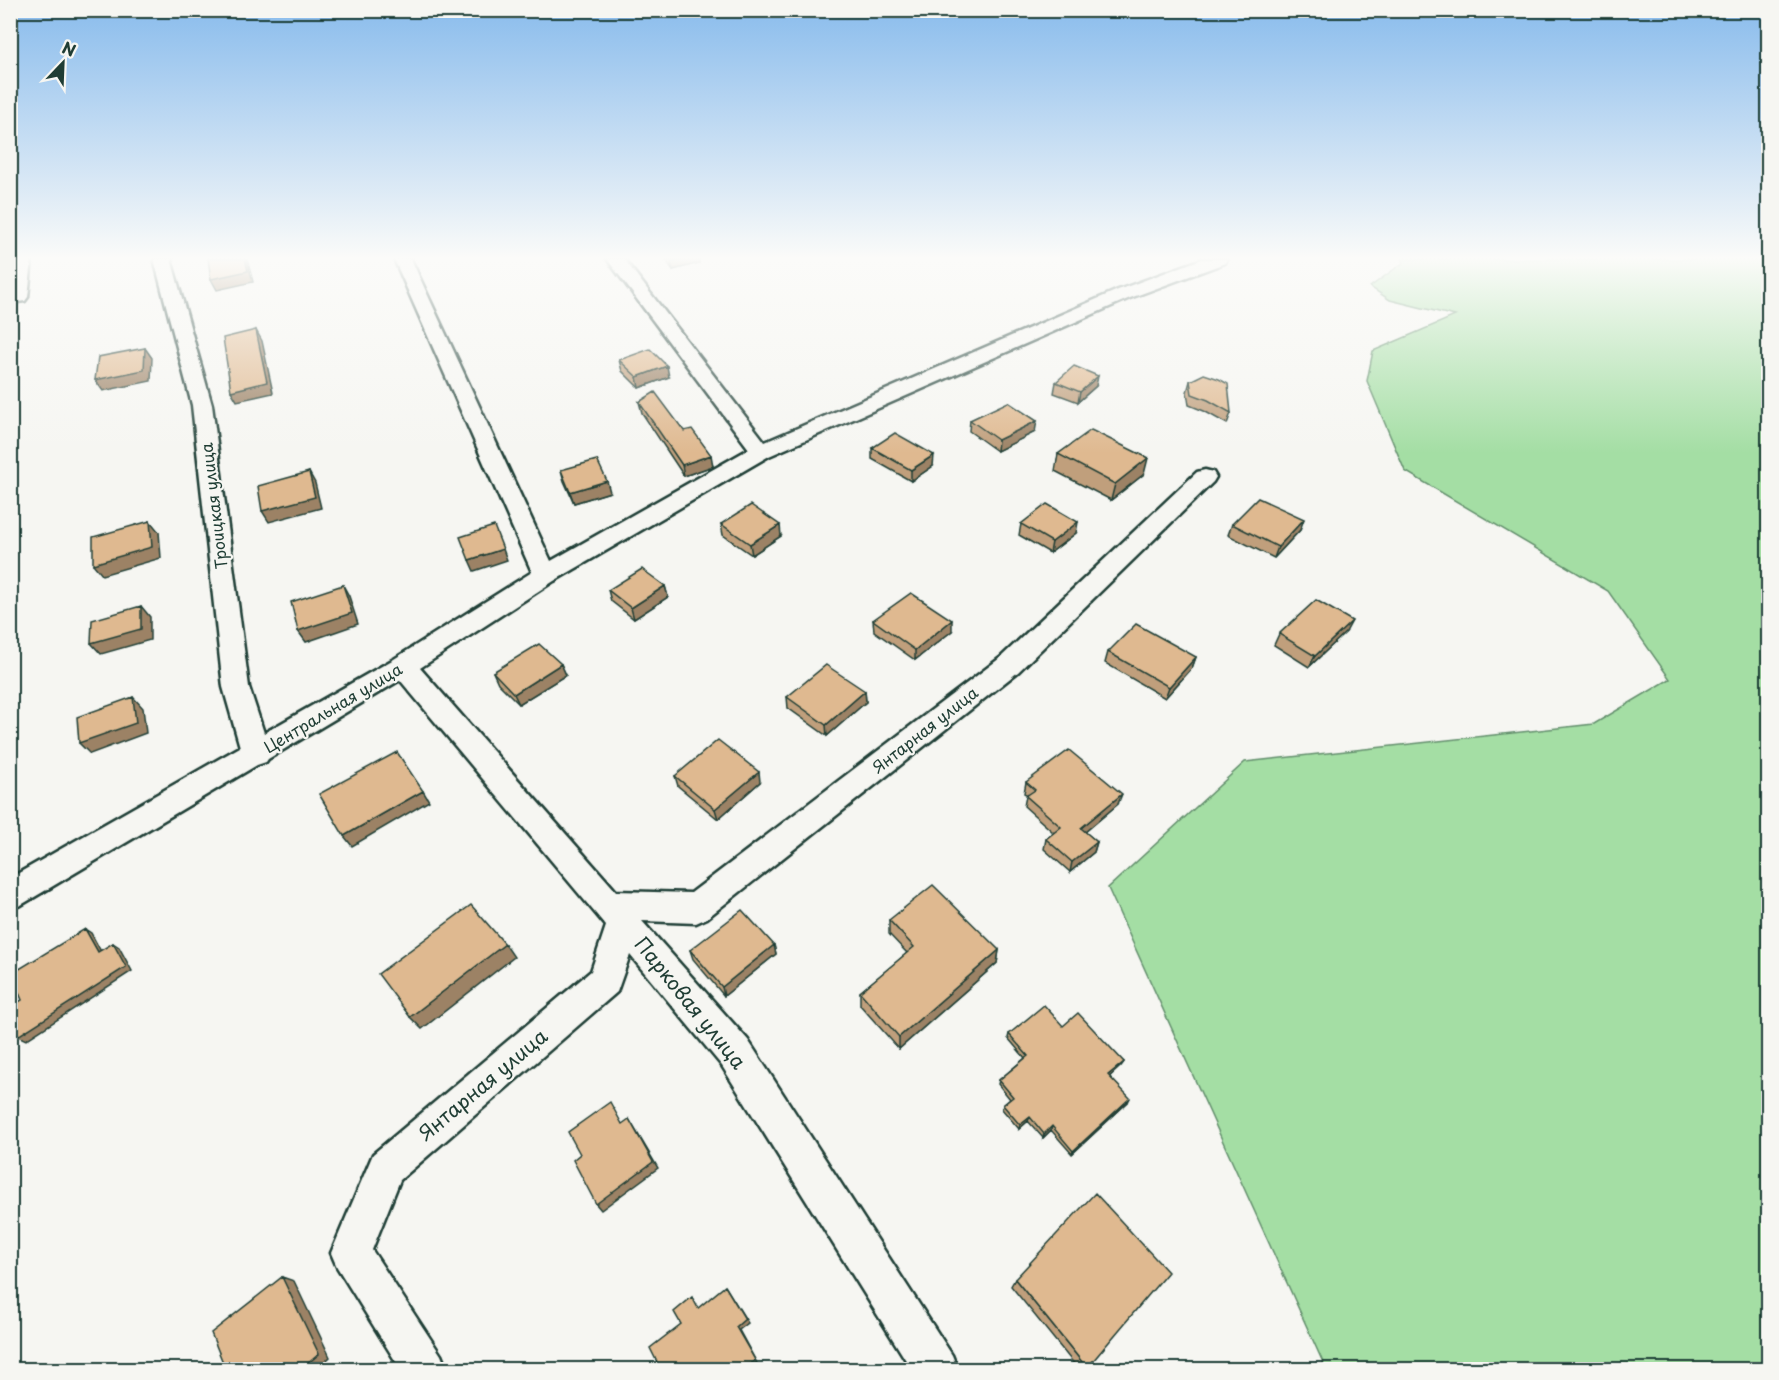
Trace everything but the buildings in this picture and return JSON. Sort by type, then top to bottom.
[{"type":"street","name":"Троицкая улица","points":[[179,323],[202,405],[236,687],[256,754]]},
{"type":"street","points":[[431,323],[545,575]]},
{"type":"street","points":[[663,323],[761,452]]},
{"type":"street","name":"Центральная улица","points":[[10,895],[256,754],[403,666],[545,575],[761,452],[1056,323]]},
{"type":"street","name":"Янтарная улица","points":[[426,1370],[351,1253],[386,1167],[605,981],[616,914],[696,908],[1009,665],[1205,477]]},
{"type":"street","name":"Парковая улица","points":[[403,666],[735,1053],[938,1370]]},
{"type":"green space","points":[[1438,323],[1768,323],[1768,1369],[1326,1369],[1108,888],[1245,762],[1594,724],[1670,679],[1608,591],[1405,471],[1367,381],[1373,351]]}]
